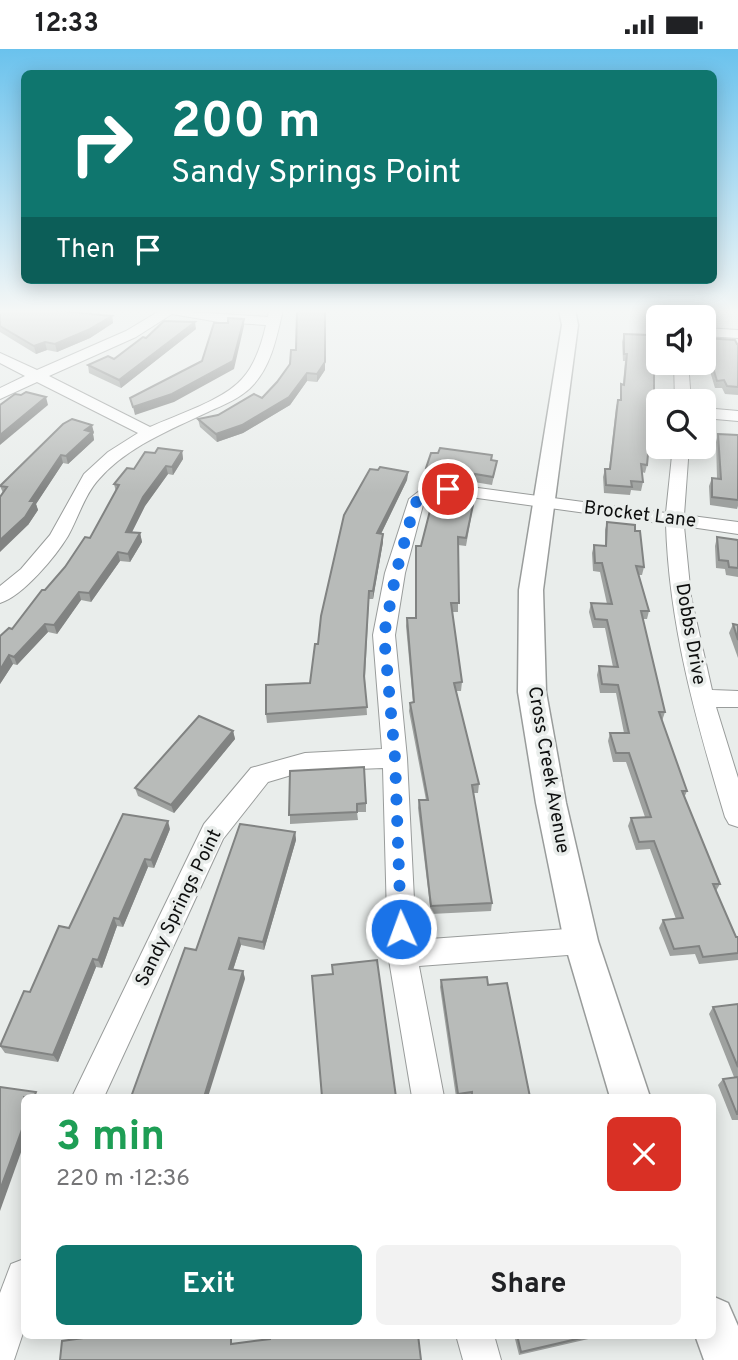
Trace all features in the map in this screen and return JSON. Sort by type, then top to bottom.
[{"type":"street","points":[[29,371],[150,433]]},
{"type":"street","points":[[0,394],[46,371]]},
{"type":"street","points":[[0,596],[28,573],[58,537],[90,478],[114,456],[150,433],[229,396],[248,382],[254,371]]},
{"type":"street","name":"Cross Creek Avenue","points":[[563,371],[531,590],[532,692],[551,803],[581,941],[629,1094]]},
{"type":"street","points":[[716,414],[738,416]]},
{"type":"street","name":"Dobbs Drive","points":[[680,459],[675,520],[682,603],[701,698],[738,817]]},
{"type":"street","points":[[427,1094],[402,954],[395,758],[384,635],[396,573],[415,503],[428,493],[448,489],[542,502]]},
{"type":"street","name":"Brocket Lane","points":[[542,502],[738,528]]},
{"type":"street","points":[[701,698],[738,699]]},
{"type":"street","name":"Sandy Springs Point","points":[[89,1094],[213,832],[260,775],[305,762],[395,758]]},
{"type":"street","points":[[402,954],[581,941]]},
{"type":"street","points":[[0,1347],[21,1286]]},
{"type":"street","points":[[716,1329],[728,1360]]},
{"type":"street","points":[[476,1339],[482,1360]]},
{"type":"building","points":[[101,371],[131,371],[119,380]]},
{"type":"building","points":[[182,371],[214,371],[172,394],[133,407],[130,398]]},
{"type":"building","points":[[285,371],[319,371],[317,374],[307,373],[289,397],[242,425],[216,434],[198,419],[218,415],[254,394],[262,398]]},
{"type":"building","points":[[625,371],[646,371],[646,375],[654,375],[654,389],[646,389],[647,465],[641,464],[643,482],[631,481],[632,487],[606,485],[605,469],[610,469],[621,384],[624,385]]},
{"type":"building","points":[[716,371],[738,371],[738,387],[727,386],[724,380],[717,381]]},
{"type":"building","points":[[26,392],[46,397],[0,435],[0,405],[15,394]]},
{"type":"building","points":[[72,419],[92,425],[85,430],[92,432],[66,456],[61,455],[30,501],[35,501],[25,517],[0,540],[0,497],[7,487],[0,486],[63,424]]},
{"type":"building","points":[[718,434],[738,435],[738,500],[712,497],[712,478],[721,479]]},
{"type":"building","points":[[158,448],[182,451],[172,467],[166,466],[143,497],[126,532],[140,533],[128,554],[118,552],[89,593],[79,592],[54,625],[45,624],[14,657],[9,655],[0,670],[0,636],[9,628],[12,629],[42,590],[45,590],[65,567],[85,537],[90,538],[119,485],[114,484],[127,468],[134,469],[145,452],[155,453]]},
{"type":"building","points":[[440,448],[492,455],[491,460],[497,461],[493,477],[475,474],[475,477],[440,475],[441,470],[426,468],[431,453],[438,453]]},
{"type":"building","points":[[380,467],[408,472],[377,533],[383,534],[373,591],[369,591],[364,676],[367,707],[266,714],[266,685],[310,683],[315,644],[318,644],[321,616],[344,515],[370,469],[378,470]]},
{"type":"building","points":[[449,488],[472,492],[470,504],[473,505],[466,538],[458,537],[459,603],[451,603],[462,682],[454,683],[479,784],[472,785],[492,903],[431,906],[419,800],[428,800],[410,703],[414,702],[407,618],[416,618],[416,546],[421,546],[435,491]]},
{"type":"building","points":[[607,522],[635,525],[635,531],[640,531],[644,567],[636,566],[649,611],[641,611],[665,712],[659,712],[687,791],[682,791],[720,884],[713,884],[738,937],[738,953],[703,957],[699,946],[674,949],[663,920],[683,918],[654,841],[639,842],[631,818],[651,817],[629,753],[616,753],[610,733],[629,733],[618,685],[602,684],[599,666],[618,667],[607,620],[595,619],[591,603],[612,604],[602,563],[595,563],[594,545],[606,546]]},
{"type":"building","points":[[717,537],[738,540],[738,568],[729,567],[728,561],[719,560]]},
{"type":"building","points":[[733,624],[738,625],[738,640]]},
{"type":"building","points":[[199,716],[233,731],[171,805],[135,788]]},
{"type":"building","points":[[364,767],[366,803],[357,804],[357,812],[289,815],[290,771]]},
{"type":"building","points":[[123,814],[168,821],[151,860],[145,859],[119,919],[114,918],[98,960],[93,959],[53,1055],[0,1046],[24,991],[30,992],[59,926],[69,928]]},
{"type":"building","points":[[240,824],[295,832],[263,942],[239,938],[229,969],[243,971],[205,1094],[132,1094],[185,948],[196,950]]},
{"type":"building","points":[[377,960],[396,1094],[322,1094],[312,976],[333,974],[332,965]]},
{"type":"building","points":[[487,977],[488,985],[507,983],[529,1094],[458,1094],[441,980]]},
{"type":"building","points":[[738,1004],[738,1067],[713,1007]]},
{"type":"building","points":[[738,1077],[738,1114],[737,1114],[723,1079]]},
{"type":"building","points":[[0,1087],[36,1092],[21,1094],[21,1132],[0,1190]]},
{"type":"building","points":[[231,1339],[231,1344],[270,1339],[418,1339],[421,1360],[60,1360],[62,1341]]},
{"type":"building","points":[[518,1339],[577,1339],[521,1352]]},
{"type":"route","points":[[401,929],[395,758],[384,635],[396,573],[415,503],[428,493],[448,489]]}]
